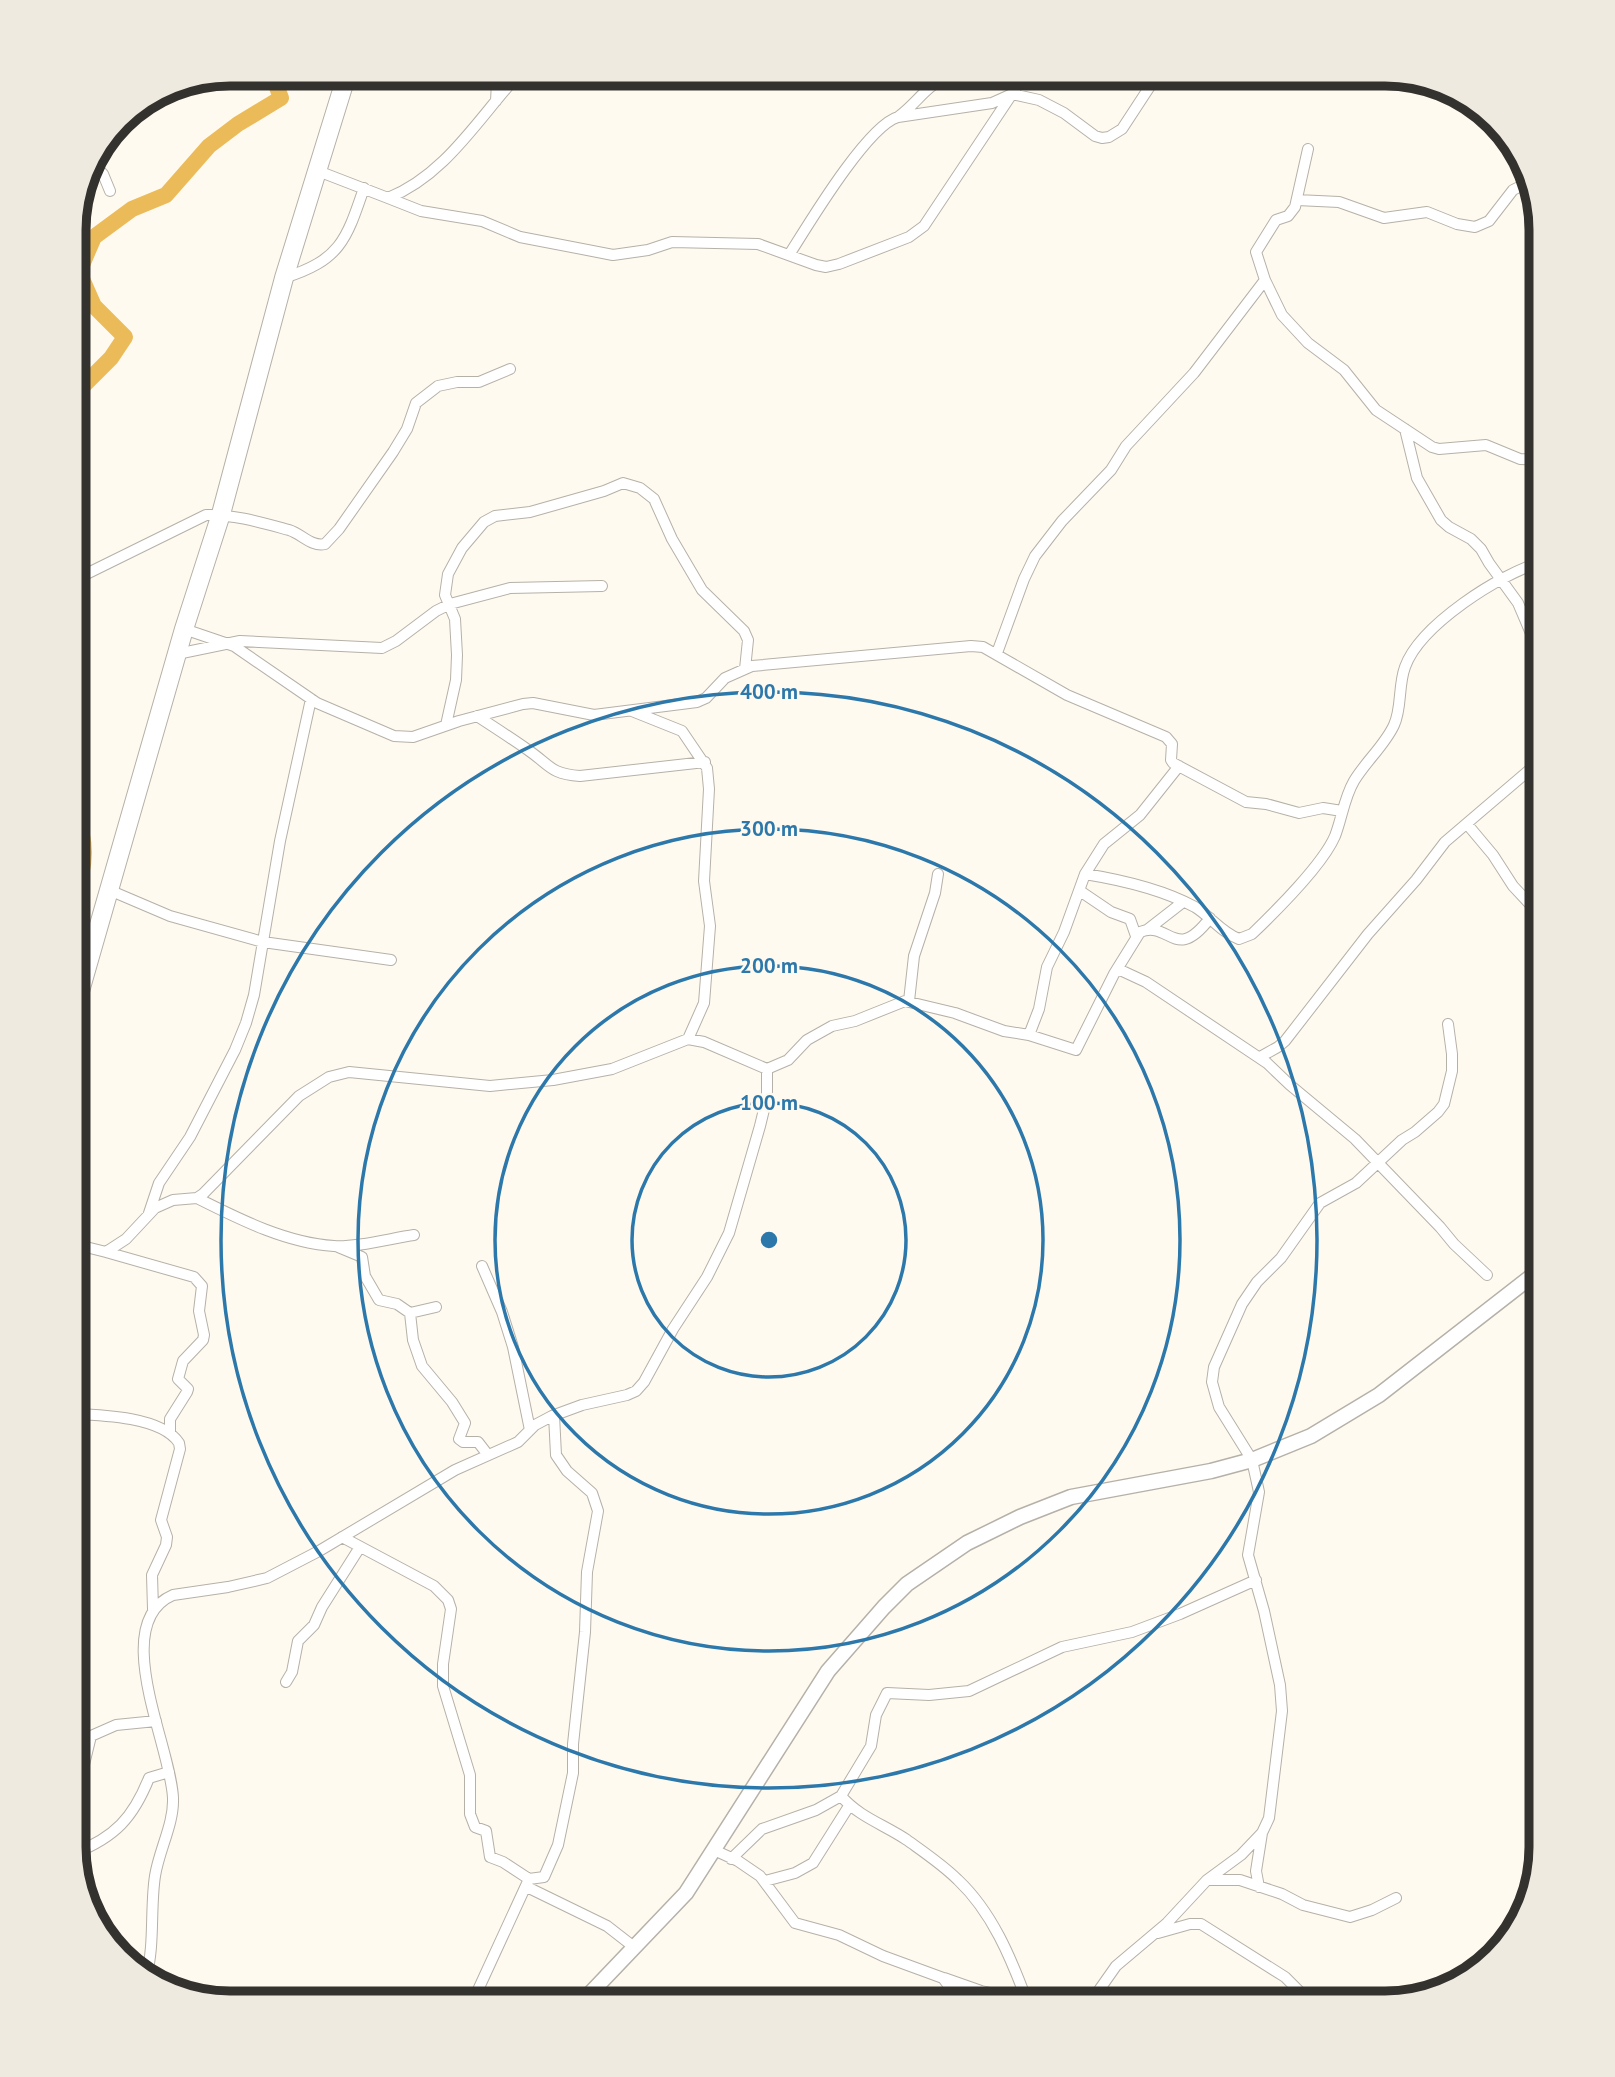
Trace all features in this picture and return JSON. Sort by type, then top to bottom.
[{"type":"highway","points":[[86,970],[184,629],[221,514],[284,278],[343,86]]},
{"type":"main road","points":[[593,1991],[686,1894],[828,1671],[861,1630],[907,1584],[967,1543],[1054,1502],[1198,1474],[1252,1460],[1311,1436],[1379,1395],[1529,1279]]},
{"type":"street","points":[[496,100],[497,86]]},
{"type":"street","points":[[388,198],[406,189],[446,158],[508,86]]},
{"type":"street","points":[[789,255],[845,170],[886,122],[908,110],[929,86]]},
{"type":"street","points":[[318,172],[421,211],[478,220],[520,237],[613,255],[648,250],[672,242],[758,244],[826,267],[851,260],[917,233],[932,217],[1017,86]]},
{"type":"street","points":[[898,117],[977,107],[1012,94],[1039,100],[1102,138],[1122,129],[1150,86]]},
{"type":"street","points":[[1308,149],[1297,200],[1288,216],[1276,220],[1256,252],[1265,280],[1282,315],[1308,343],[1344,370],[1369,405],[1435,449],[1486,445],[1520,459],[1529,459]]},
{"type":"street","points":[[99,170],[110,191]]},
{"type":"street","points":[[1297,200],[1339,202],[1384,218],[1427,212],[1457,224],[1475,226],[1489,221],[1513,190],[1522,186]]},
{"type":"street","points":[[284,278],[312,269],[334,251],[349,229],[364,188]]},
{"type":"street","points":[[997,653],[1035,556],[1062,521],[1111,470],[1126,446],[1195,373],[1265,280]]},
{"type":"street","points":[[86,574],[199,516],[221,514],[291,531],[317,545],[325,544],[340,529],[393,452],[407,429],[416,403],[438,386],[457,382],[479,382],[510,369]]},
{"type":"street","points":[[1405,429],[1417,478],[1441,520],[1471,539],[1481,549],[1518,603],[1529,628]]},
{"type":"street","points":[[446,725],[456,680],[456,633],[450,604],[445,595],[453,563],[462,548],[489,519],[505,513],[530,512],[627,483],[640,488],[654,499],[702,590],[744,631],[748,640],[745,668]]},
{"type":"street","points":[[1085,874],[1121,880],[1183,902],[1239,939],[1252,934],[1324,854],[1334,837],[1353,783],[1394,726],[1401,678],[1415,648],[1449,613],[1502,580],[1529,568]]},
{"type":"street","points":[[177,654],[240,641],[382,648],[450,604],[510,588],[602,586]]},
{"type":"street","points":[[184,629],[226,643],[310,699],[394,736],[413,737],[516,705],[533,704],[594,715],[702,700],[725,678],[752,666],[983,647],[1058,691],[1166,737],[1172,744],[1171,760],[1246,803],[1266,804],[1299,813],[1323,808],[1342,811]]},
{"type":"street","points":[[149,1213],[159,1183],[190,1137],[235,1050],[254,995],[280,841],[310,699]]},
{"type":"street","points":[[627,709],[682,730],[705,762],[709,789],[705,881],[709,926],[704,1003],[688,1039]]},
{"type":"street","points":[[477,716],[530,751],[551,769],[569,775],[705,762]]},
{"type":"street","points":[[1029,1035],[1039,1009],[1047,967],[1085,874],[1104,844],[1140,816],[1179,766]]},
{"type":"street","points":[[1260,1057],[1285,1041],[1368,934],[1436,853],[1529,771]]},
{"type":"street","points":[[1467,824],[1529,903]]},
{"type":"street","points":[[909,1001],[914,956],[935,893],[938,874]]},
{"type":"street","points":[[109,890],[170,916],[263,942],[391,960]]},
{"type":"street","points":[[1080,891],[1111,912],[1130,919],[1136,936]]},
{"type":"street","points":[[197,1198],[241,1157],[299,1096],[338,1074],[366,1073],[449,1083],[503,1086],[612,1069],[688,1039],[704,1042],[767,1069],[788,1060],[807,1040],[832,1026],[855,1021],[900,1002],[909,1001],[956,1013],[1004,1031],[1078,1049],[1136,936],[1183,902]]},
{"type":"street","points":[[1147,930],[1186,939],[1196,936],[1210,918]]},
{"type":"street","points":[[1118,969],[1136,976],[1260,1057],[1355,1139],[1487,1275]]},
{"type":"street","points":[[1259,1887],[1256,1871],[1262,1833],[1272,1805],[1282,1711],[1280,1685],[1248,1555],[1259,1492],[1252,1460],[1219,1407],[1212,1382],[1214,1367],[1242,1304],[1257,1282],[1281,1258],[1320,1203],[1349,1187],[1444,1104],[1452,1070],[1448,1024]]},
{"type":"street","points":[[148,1965],[155,1878],[173,1798],[142,1647],[147,1620],[153,1609],[162,1600],[173,1595],[267,1578],[342,1537],[455,1469],[518,1442],[530,1430],[554,1415],[636,1391],[716,1262],[729,1233],[763,1116],[767,1097],[767,1069]]},
{"type":"street","points":[[106,1252],[126,1239],[149,1213],[173,1200],[197,1198],[240,1219],[294,1238],[337,1247],[362,1256],[365,1276],[377,1299],[397,1304],[410,1313],[436,1307]]},
{"type":"street","points":[[337,1247],[414,1235]]},
{"type":"street","points":[[86,1247],[194,1277],[202,1286],[199,1311],[204,1335],[183,1361],[178,1379],[188,1390],[170,1419],[170,1433]]},
{"type":"street","points":[[482,1266],[502,1312],[513,1347],[530,1430]]},
{"type":"street","points":[[410,1313],[413,1340],[422,1366],[452,1402],[465,1423],[459,1439],[463,1442],[478,1442],[488,1455]]},
{"type":"street","points":[[86,1415],[135,1420],[170,1433],[179,1443],[180,1449],[162,1520],[167,1537],[166,1545],[152,1575],[153,1609]]},
{"type":"street","points":[[478,1991],[528,1883],[544,1877],[558,1845],[573,1773],[587,1572],[598,1511],[592,1493],[567,1471],[556,1455],[554,1415]]},
{"type":"street","points":[[342,1537],[434,1586],[448,1600],[451,1609],[443,1664],[443,1686],[470,1775],[470,1814],[475,1826],[486,1831],[490,1857],[503,1862],[528,1883],[607,1926],[634,1947]]},
{"type":"street","points":[[286,1682],[292,1672],[298,1641],[314,1625],[322,1607],[360,1547]]},
{"type":"street","points":[[731,1859],[762,1829],[816,1810],[841,1796],[871,1746],[876,1714],[887,1693],[962,1693],[1062,1647],[1132,1632],[1256,1580]]},
{"type":"street","points":[[86,1756],[91,1736],[116,1725],[156,1721]]},
{"type":"street","points":[[86,1849],[99,1844],[121,1826],[141,1799],[149,1778],[169,1772]]},
{"type":"street","points":[[841,1796],[849,1806],[907,1840],[958,1879],[972,1894],[1006,1949],[1023,1991]]},
{"type":"street","points":[[765,1881],[795,1873],[813,1863],[849,1806]]},
{"type":"street","points":[[1099,1991],[1116,1966],[1154,1934],[1207,1880],[1241,1855],[1262,1833]]},
{"type":"street","points":[[714,1850],[765,1881],[791,1920],[800,1926],[839,1935],[883,1956],[981,1991]]},
{"type":"street","points":[[1207,1880],[1231,1879],[1282,1894],[1303,1905],[1350,1917],[1396,1898]]},
{"type":"street","points":[[1154,1934],[1190,1924],[1201,1924],[1285,1976],[1299,1991]]},
{"type":"street","points":[[943,1978],[952,1991]]},
{"type":"waterway","points":[[86,256],[94,237],[132,209],[166,195],[209,146],[238,124],[281,98],[276,86]]},
{"type":"waterway","points":[[86,288],[94,306],[125,337],[111,358],[86,383]]}]
